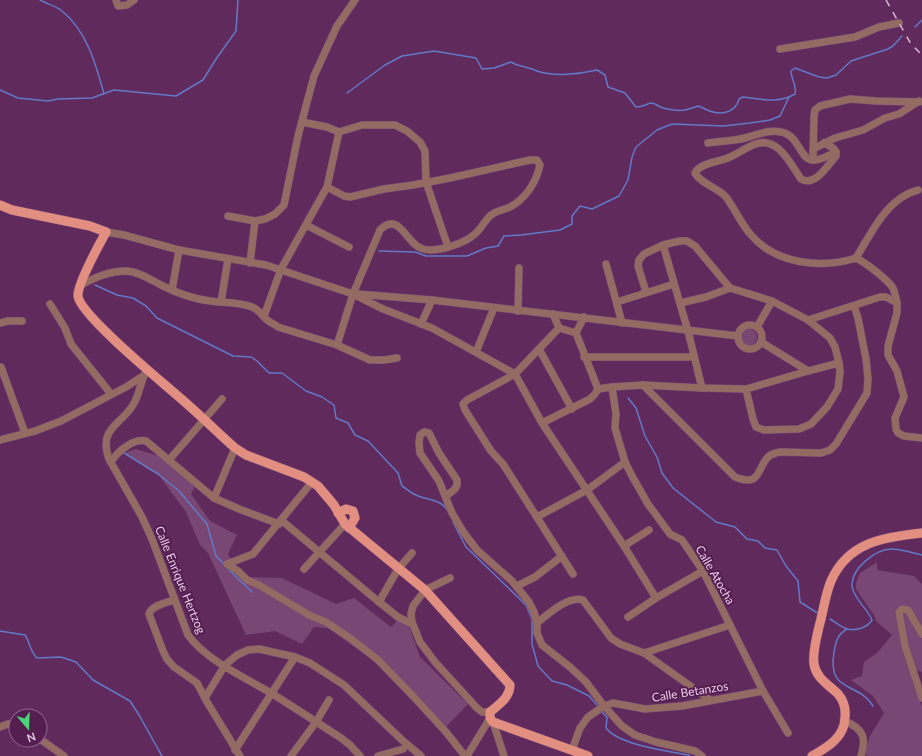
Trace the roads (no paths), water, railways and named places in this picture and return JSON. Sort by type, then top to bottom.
[{"type":"main road","points":[[0,205],[12,210],[90,226],[106,232]]},
{"type":"main road","points":[[0,212],[10,216],[90,232],[106,232]]},
{"type":"main road","points":[[106,232],[81,285],[78,295],[84,308],[135,360],[145,373],[204,419],[235,448],[246,455],[304,477],[318,486],[347,526],[425,590],[510,685],[510,691],[507,697],[491,718],[588,756]]},
{"type":"main road","points":[[338,513],[346,509],[353,511],[355,518],[347,526]]},
{"type":"main road","points":[[812,756],[838,738],[843,730],[845,721],[846,711],[843,702],[821,678],[816,671],[814,663],[824,603],[831,580],[842,562],[854,550],[868,543],[899,535],[922,532]]},
{"type":"street","points":[[116,0],[118,6],[127,6],[134,0]]},
{"type":"street","points":[[228,216],[255,221],[265,219],[275,214],[284,205],[298,136],[314,76],[337,26],[355,0]]},
{"type":"street","points":[[780,49],[855,37],[879,27],[898,23]]},
{"type":"street","points":[[813,160],[814,116],[815,110],[820,106],[850,99],[876,101],[920,101]]},
{"type":"street","points":[[813,149],[835,138],[863,130],[885,118],[902,112],[920,101]]},
{"type":"street","points":[[302,122],[327,127],[339,132],[362,125],[395,125],[407,131],[420,142],[425,151],[426,182],[448,247]]},
{"type":"street","points":[[708,143],[780,131],[788,134],[794,139],[804,154],[813,160],[820,159],[836,152]]},
{"type":"street","points":[[264,316],[281,269],[327,187],[339,132]]},
{"type":"street","points":[[836,152],[836,156],[816,178],[805,182],[801,179],[784,153],[774,145],[764,142],[754,144],[728,158],[700,167],[695,173],[699,178],[720,192],[726,198],[750,234],[760,245],[782,257],[801,262],[842,262],[856,258],[891,205],[910,192],[918,190]]},
{"type":"street","points":[[824,143],[833,148],[836,152]]},
{"type":"street","points":[[327,187],[344,196],[350,197],[530,160],[537,160],[540,165],[531,188],[521,200],[508,208],[497,211],[490,216],[476,234],[467,240],[448,247],[423,249],[416,246],[396,225],[391,223],[385,225],[380,230],[353,294],[337,345]]},
{"type":"street","points":[[250,263],[255,221]]},
{"type":"street","points":[[306,225],[349,247]]},
{"type":"street","points":[[106,232],[124,235],[179,250],[281,269],[353,294],[383,309],[432,328],[515,374],[542,422],[624,546],[656,598]]},
{"type":"street","points":[[646,292],[638,266],[639,260],[644,254],[663,245],[687,241],[695,246],[730,288],[772,301],[808,320],[830,338],[835,347],[840,372],[838,389],[827,407],[811,424],[799,429],[764,430],[756,427],[746,389]]},
{"type":"street","points":[[663,245],[688,331],[702,388]]},
{"type":"street","points":[[172,290],[179,250]]},
{"type":"street","points":[[856,258],[864,262],[892,286],[895,294],[897,313],[888,346],[888,355],[897,371],[904,397],[895,418],[896,429],[898,433],[904,436],[922,438]]},
{"type":"street","points":[[220,302],[228,259]]},
{"type":"street","points":[[606,264],[622,323]]},
{"type":"street","points":[[518,311],[519,268]]},
{"type":"street","points":[[81,285],[109,272],[128,271],[140,274],[186,296],[207,301],[253,307],[269,322],[278,327],[337,345],[370,360],[397,358]]},
{"type":"street","points":[[617,302],[674,284]]},
{"type":"street","points":[[680,303],[706,297],[730,288]]},
{"type":"street","points":[[353,294],[432,300],[738,336]]},
{"type":"street","points":[[383,309],[386,297]]},
{"type":"street","points":[[808,320],[880,297],[886,297],[897,303]]},
{"type":"street","points":[[421,324],[432,300]]},
{"type":"street","points":[[757,327],[772,301]]},
{"type":"street","points":[[50,304],[65,328],[71,344],[111,394]]},
{"type":"street","points":[[643,385],[735,477],[745,481],[754,478],[768,457],[774,453],[821,453],[830,450],[836,444],[867,393],[868,379],[866,359],[858,318],[854,306]]},
{"type":"street","points":[[476,352],[494,308]]},
{"type":"street","points":[[553,314],[559,328]]},
{"type":"street","points":[[584,318],[576,333],[584,357],[598,389]]},
{"type":"street","points":[[0,324],[8,321],[22,321]]},
{"type":"street","points":[[749,325],[757,327],[761,332],[761,342],[755,348],[747,348],[740,344],[738,336],[739,332],[745,326],[749,325]]},
{"type":"street","points":[[559,328],[576,333]]},
{"type":"street","points":[[559,328],[515,374],[467,400],[463,404],[465,410],[491,451],[503,464],[573,574]]},
{"type":"street","points":[[761,342],[808,371]]},
{"type":"street","points":[[539,349],[572,409]]},
{"type":"street","points":[[584,357],[694,357]]},
{"type":"street","points":[[542,422],[572,409],[590,399],[598,389],[612,386],[643,385],[746,389],[839,363]]},
{"type":"street","points":[[1,367],[25,433]]},
{"type":"street","points":[[0,441],[61,422],[145,373]]},
{"type":"street","name":"Calle Enrique Hertzog","points":[[145,373],[139,394],[133,406],[114,425],[108,435],[106,444],[107,453],[146,524],[188,635],[195,645],[219,663],[225,665],[316,722],[350,745],[360,756]]},
{"type":"street","name":"Calle Atocha","points":[[612,386],[616,414],[615,428],[625,462],[648,504],[670,534],[682,540],[702,571],[763,691],[788,733]]},
{"type":"street","points":[[169,460],[222,399]]},
{"type":"street","points":[[446,496],[455,489],[457,480],[439,453],[432,437],[429,433],[424,432],[420,435],[419,439],[420,453],[434,473],[446,496],[452,513],[472,544],[517,586],[529,602],[537,623],[536,633],[542,645],[586,682],[604,706],[622,726],[635,735],[656,742],[695,751],[702,756]]},
{"type":"street","points":[[111,462],[114,456],[124,448],[141,440],[146,441],[214,498],[232,506],[280,522],[398,617],[412,624]]},
{"type":"street","points":[[214,498],[235,448]]},
{"type":"street","points":[[537,517],[587,490],[625,462]]},
{"type":"street","points":[[312,482],[254,554],[227,564],[247,580],[259,585],[309,614],[326,622],[377,659],[413,696],[466,756],[491,718]]},
{"type":"street","points":[[304,569],[318,552],[347,526]]},
{"type":"street","points":[[624,546],[649,530]]},
{"type":"street","points":[[379,602],[398,569],[412,553]]},
{"type":"street","points":[[517,586],[535,577],[562,556]]},
{"type":"street","points":[[628,617],[656,598],[702,571]]},
{"type":"street","points":[[450,578],[425,590],[413,606],[411,614],[412,624],[420,642],[452,682],[477,708],[491,718],[504,756]]},
{"type":"street","points":[[537,623],[552,611],[571,600],[578,598],[583,600],[611,638],[620,644],[646,651],[710,700]]},
{"type":"street","points":[[174,600],[154,607],[150,610],[149,614],[163,651],[167,660],[197,683],[237,753],[295,658]]},
{"type":"street","points":[[922,634],[908,610],[902,609],[899,612],[905,646],[922,698]]},
{"type":"street","points":[[646,651],[730,625]]},
{"type":"street","points":[[205,698],[225,665],[237,655],[248,650],[259,649],[295,658],[310,663],[344,685],[421,756]]},
{"type":"street","name":"Calle Betanzos","points":[[604,706],[613,703],[645,710],[682,706],[763,691]]},
{"type":"street","points":[[291,756],[316,722],[329,700]]},
{"type":"street","points":[[572,750],[580,728],[588,717],[604,706]]},
{"type":"street","points":[[845,721],[856,726],[862,734],[864,747],[862,756]]},
{"type":"street","points":[[48,745],[64,756]]},
{"type":"street","points":[[378,756],[403,749]]},
{"type":"waterway","points":[[40,0],[62,11],[78,28],[94,60],[104,94]]},
{"type":"waterway","points":[[0,90],[18,98],[48,101],[58,99],[92,98],[114,90],[176,96],[203,80],[236,31],[238,0]]},
{"type":"waterway","points":[[915,27],[922,20]]},
{"type":"waterway","points":[[347,93],[385,65],[402,56],[434,51],[476,58],[482,69],[494,68],[511,62],[551,74],[575,74],[597,70],[605,75],[608,87],[625,93],[636,107],[641,107],[651,103],[663,108],[685,110],[698,106],[721,113],[729,111],[735,107],[739,99],[743,97],[776,100],[795,94],[791,71],[795,68],[819,77],[827,78],[836,75],[851,61],[888,49],[893,46],[902,36]]},
{"type":"waterway","points":[[379,251],[415,252],[426,256],[467,256],[486,248],[498,246],[504,236],[560,230],[572,224],[572,216],[580,206],[592,209],[619,196],[628,180],[632,157],[636,147],[657,130],[672,124],[724,126],[770,120],[780,116],[789,97]]},
{"type":"waterway","points":[[95,285],[117,295],[133,298],[146,306],[157,318],[233,356],[251,357],[269,373],[282,373],[306,391],[322,397],[334,405],[336,418],[348,423],[355,435],[368,441],[398,473],[402,486],[416,495],[442,504],[447,510]]},
{"type":"waterway","points":[[628,398],[636,408],[645,436],[657,457],[662,473],[673,488],[716,522],[735,527],[747,539],[758,541],[765,548],[777,550],[786,566],[798,581],[800,602],[819,614]]},
{"type":"waterway","points":[[124,453],[158,474],[179,491],[207,524],[216,556],[225,565]]},
{"type":"waterway","points":[[453,522],[466,547],[526,605],[532,619],[532,644],[538,666],[552,681],[567,685],[589,696],[597,705]]},
{"type":"waterway","points":[[830,619],[850,630],[864,627],[870,623],[872,620],[855,595],[852,586],[855,573],[865,561],[872,556],[878,552],[892,549],[922,555]]},
{"type":"waterway","points":[[227,568],[252,592]]},
{"type":"waterway","points":[[847,629],[839,636],[835,645],[833,665],[835,675],[839,681],[867,698],[873,706]]},
{"type":"waterway","points":[[0,631],[25,635],[33,653],[37,658],[61,657],[76,662],[93,680],[130,701],[162,756]]},
{"type":"waterway","points":[[602,712],[607,717],[606,728],[612,734],[621,739],[632,743],[689,756]]},
{"type":"railway","points":[[886,0],[911,44],[922,55]]}]
